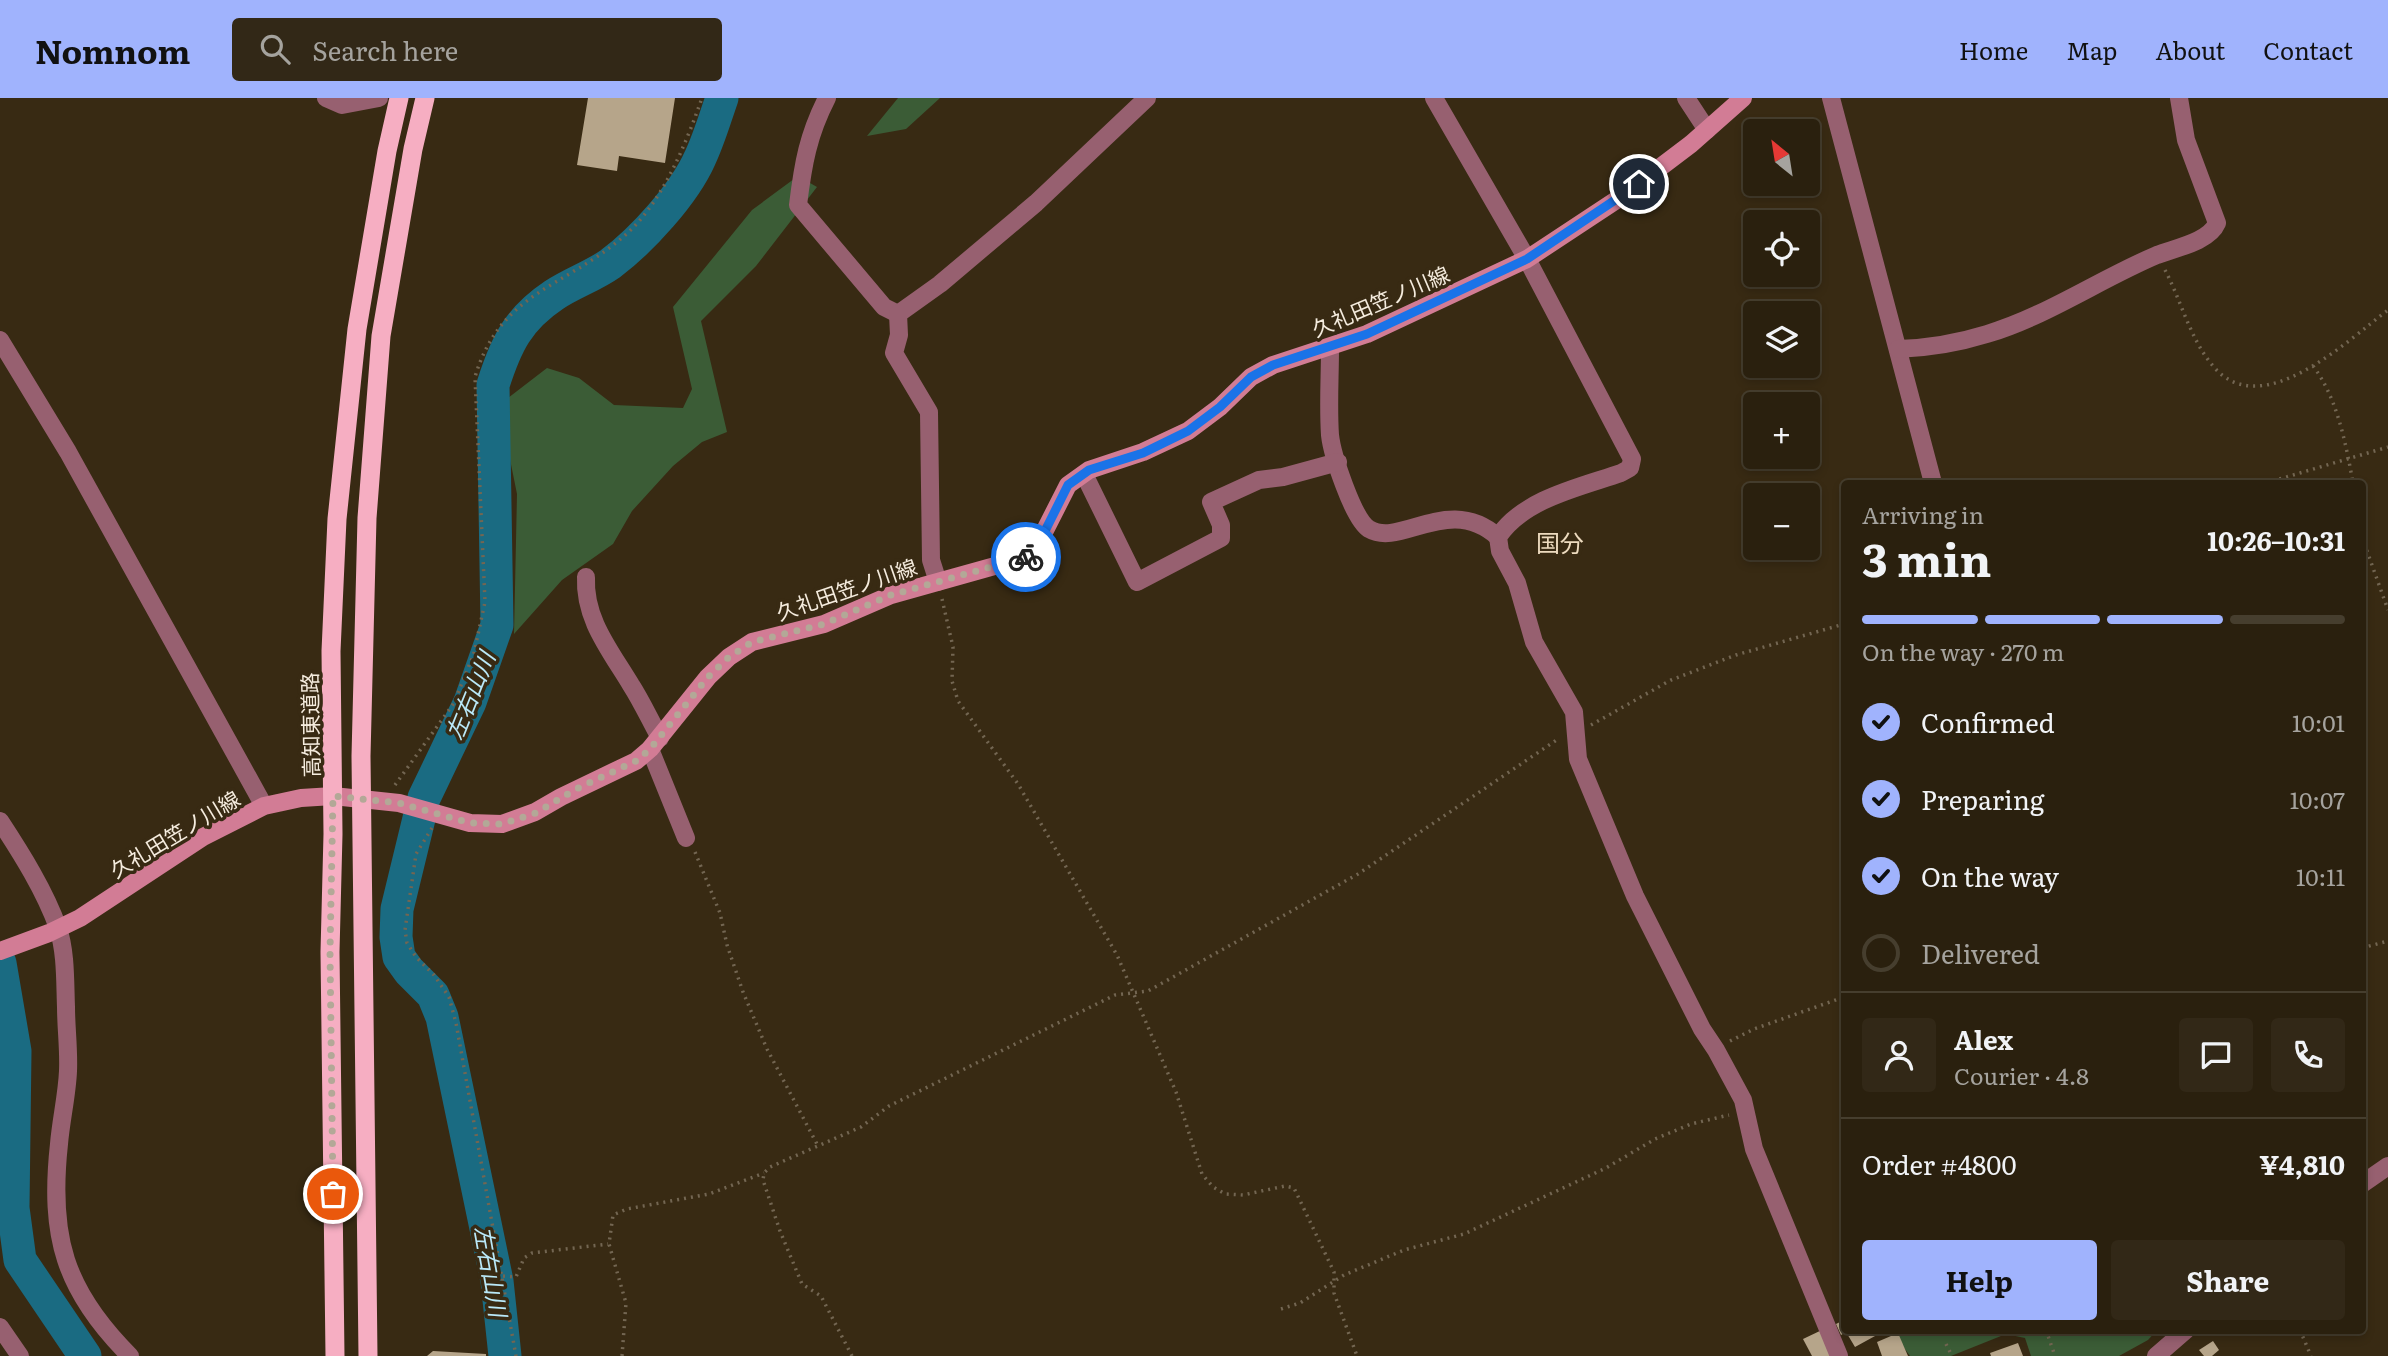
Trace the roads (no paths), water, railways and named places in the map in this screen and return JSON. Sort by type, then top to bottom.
[{"type":"highway","name":"高知東道路","points":[[335,1356],[330,952],[333,796],[331,651],[337,519],[357,329],[398,98]]},
{"type":"highway","points":[[368,1356],[362,799],[367,519],[381,336],[413,149],[425,98]]},
{"type":"main road","name":"久礼田笠ノ川線","points":[[0,951],[54,931],[80,918],[203,837],[264,806],[300,798],[333,796],[391,802],[470,823],[502,824],[536,813],[591,782],[627,766],[655,743],[708,677],[729,657],[752,642],[824,624],[891,595],[1027,557],[1037,547],[1068,485],[1084,474],[1112,461],[1143,453],[1188,431],[1220,407],[1251,377],[1273,365],[1367,334],[1527,259],[1621,198],[1744,98]]},
{"type":"street","points":[[326,98],[342,105],[379,98]]},
{"type":"street","points":[[827,98],[804,156],[798,205],[884,307],[898,314]]},
{"type":"street","points":[[898,314],[940,284],[1035,203],[1147,98]]},
{"type":"street","points":[[1434,98],[1527,259],[1632,459],[1630,468],[1621,473],[1553,497],[1522,514],[1505,526],[1498,537],[1500,551],[1517,583],[1534,642],[1574,712],[1578,759],[1635,896],[1696,1018],[1743,1100],[1754,1149],[1839,1356]]},
{"type":"street","points":[[1686,98],[1707,130]]},
{"type":"street","points":[[1830,98],[1932,480]]},
{"type":"street","points":[[1898,348],[1922,348],[1991,333],[2206,236],[2217,223],[2186,140],[2179,98]]},
{"type":"street","points":[[898,314],[899,335],[894,353],[929,412],[931,560],[938,582]]},
{"type":"street","points":[[0,340],[68,452],[264,806]]},
{"type":"street","points":[[1329,348],[1330,438],[1348,494],[1360,518],[1370,529],[1387,532],[1452,519],[1471,521],[1486,527],[1498,537]]},
{"type":"street","points":[[1084,474],[1137,582],[1222,538],[1211,502],[1259,480],[1283,477],[1338,462]]},
{"type":"street","points":[[586,577],[585,594],[600,638],[632,687],[655,743],[686,838]]},
{"type":"street","points":[[0,821],[25,858],[54,931],[65,982],[68,1070],[58,1147],[58,1226],[64,1255],[74,1285],[92,1313],[130,1356]]},
{"type":"street","points":[[2366,1181],[2388,1166]]},
{"type":"street","points":[[0,1326],[20,1356]]},
{"type":"street","points":[[2155,1356],[2181,1334]]},
{"type":"waterway","name":"左右山川","points":[[505,1356],[497,1281],[442,1017],[433,995],[399,957],[396,937],[397,909],[424,798],[470,702],[497,625],[493,385],[503,357],[515,334],[531,313],[554,295],[610,264],[661,216],[693,172],[722,98]]},
{"type":"waterway","points":[[0,963],[15,1051],[13,1208],[20,1260],[85,1356]]},
{"type":"district","name":"国分","points":[[1560,541]]}]
